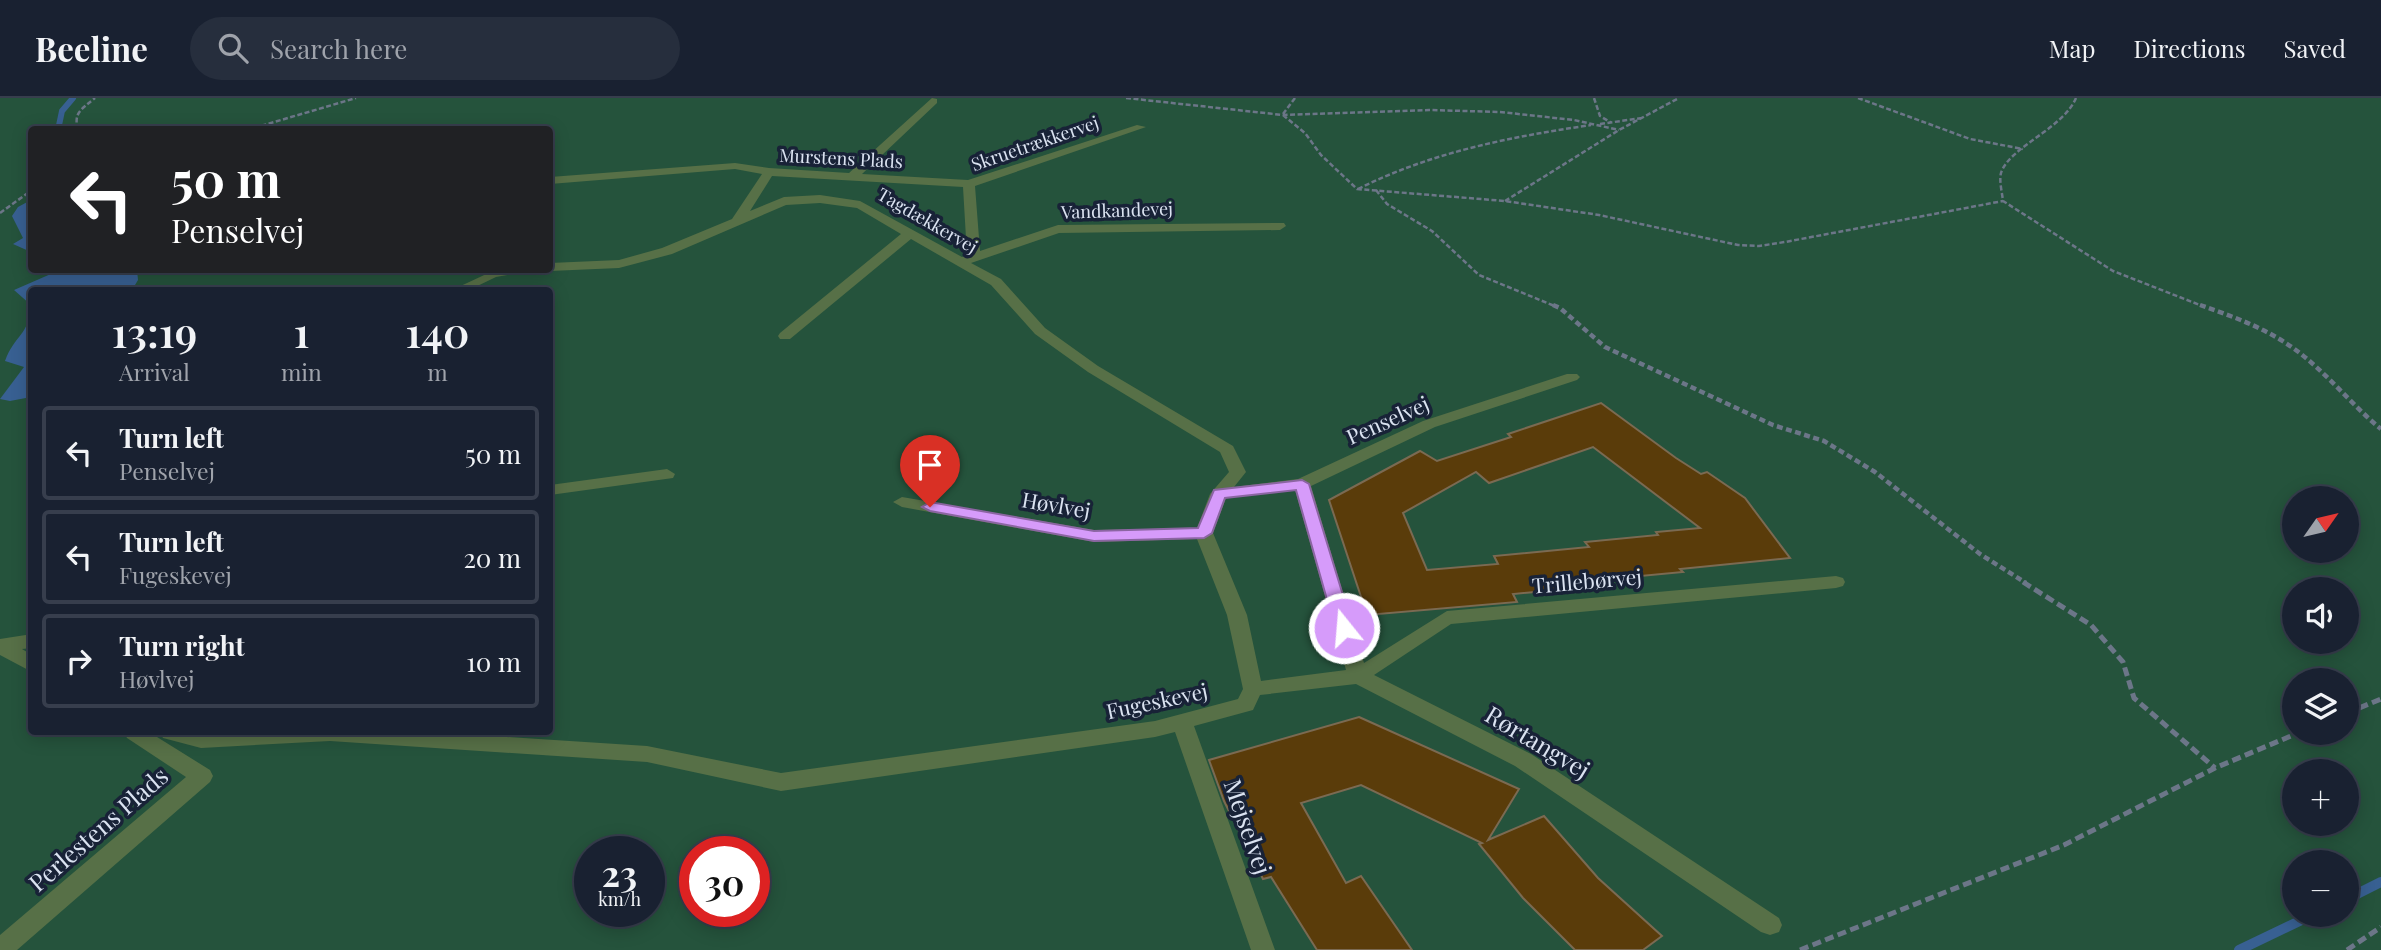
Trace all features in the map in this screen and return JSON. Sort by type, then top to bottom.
[{"type":"street","points":[[852,177],[933,102]]},
{"type":"street","name":"Skruetrækkervej","points":[[974,257],[970,184],[1141,127]]},
{"type":"street","points":[[553,180],[735,166],[769,172]]},
{"type":"street","name":"Murstens Plads","points":[[737,221],[769,172],[970,184]]},
{"type":"street","name":"Tagdækkervej","points":[[553,267],[618,264],[667,251],[784,201],[820,199],[860,205],[996,282],[1040,331],[1093,369],[1227,449],[1238,472],[1219,494]]},
{"type":"street","name":"Vandkandevej","points":[[960,262],[1058,229],[1280,226]]},
{"type":"street","points":[[785,336],[910,233]]},
{"type":"street","points":[[465,287],[498,273]]},
{"type":"street","name":"Penselvej","points":[[1219,494],[1302,484],[1429,424],[1572,377]]},
{"type":"street","points":[[553,490],[667,474]]},
{"type":"street","points":[[1219,494],[1204,533],[1237,615],[1253,689],[1358,676],[1302,484]]},
{"type":"street","name":"Høvlvej","points":[[902,502],[1094,536],[1204,533]]},
{"type":"street","name":"Trillebørvej","points":[[1358,676],[1447,618],[1836,582]]},
{"type":"street","points":[[1,646],[28,642]]},
{"type":"street","points":[[1,646],[28,663]]},
{"type":"street","name":"Rørtangvej","points":[[1358,676],[1523,760],[1770,925]]},
{"type":"street","name":"Fugeskevej","points":[[360,735],[647,754],[781,782],[1155,729],[1247,705],[1253,689]]},
{"type":"street","name":"Mejselvej","points":[[1182,722],[1262,950]]},
{"type":"street","name":"Perlestens Plads","points":[[0,950],[202,776],[139,735]]},
{"type":"street","name":"Fugeskevej","points":[[182,735],[201,740],[293,735]]},
{"type":"path","points":[[78,126],[77,113],[94,98]]},
{"type":"path","points":[[261,126],[356,98]]},
{"type":"path","points":[[1126,98],[1283,115],[1429,110],[1500,112],[1619,130]]},
{"type":"path","points":[[1283,115],[1295,98]]},
{"type":"path","points":[[1594,98],[1600,116],[1619,130]]},
{"type":"path","points":[[1504,201],[1619,130],[1679,98]]},
{"type":"path","points":[[1858,98],[1970,139],[2024,149]]},
{"type":"path","points":[[2003,201],[2000,176],[2006,162],[2049,130],[2076,98]]},
{"type":"path","points":[[1283,115],[1306,133],[1321,155],[1357,189],[1504,201],[1599,215],[1738,245],[1759,246],[2003,201],[2056,237],[2128,278],[2268,333],[2302,354],[2362,415],[2381,429]]},
{"type":"path","points":[[1357,189],[1448,151],[1514,137],[1642,118]]},
{"type":"path","points":[[1376,190],[1387,204],[1432,231],[1479,275],[1560,308],[1605,347],[1773,425],[1824,441],[1875,472],[1980,554],[2091,625],[2123,662],[2134,698],[2215,768]]},
{"type":"path","points":[[0,213],[28,193]]},
{"type":"path","points":[[2359,708],[2381,699]]},
{"type":"path","points":[[1800,950],[2064,845],[2215,768],[2282,740]]},
{"type":"path","points":[[2347,950],[2381,927]]},
{"type":"green space","points":[[0,98],[2381,98],[2381,950],[0,950]]},
{"type":"water","points":[[28,202],[28,251],[13,244],[23,238],[12,216],[18,207]]},
{"type":"water","points":[[53,273],[137,273],[138,280],[134,287],[28,287],[28,302],[14,290]]},
{"type":"water","points":[[28,323],[28,398],[10,401],[0,399],[24,367],[5,361]]},
{"type":"building","points":[[1601,403],[1676,458],[1701,474],[1707,472],[1745,498],[1790,558],[1608,579],[1612,585],[1513,594],[1517,602],[1367,615],[1329,500],[1420,451],[1437,461],[1511,437],[1508,434]],"holes":[[[1593,447],[1700,528],[1585,542],[1589,547],[1494,556],[1498,564],[1427,570],[1403,513],[1476,472],[1489,483]]]},
{"type":"building","points":[[1359,717],[1519,789],[1488,840],[1544,816],[1598,878],[1662,936],[1643,950],[1575,950],[1523,898],[1479,844],[1482,843],[1361,785],[1301,803],[1346,883],[1361,876],[1412,950],[1317,950],[1271,877],[1263,879],[1224,801],[1209,760]]},
{"type":"waterway","points":[[59,126],[62,111],[73,98]]},
{"type":"waterway","points":[[2359,893],[2381,882]]},
{"type":"waterway","points":[[2239,950],[2287,927]]},
{"type":"route","points":[[930,507],[1094,536],[1204,533],[1219,494],[1302,484],[1344,628]]}]
